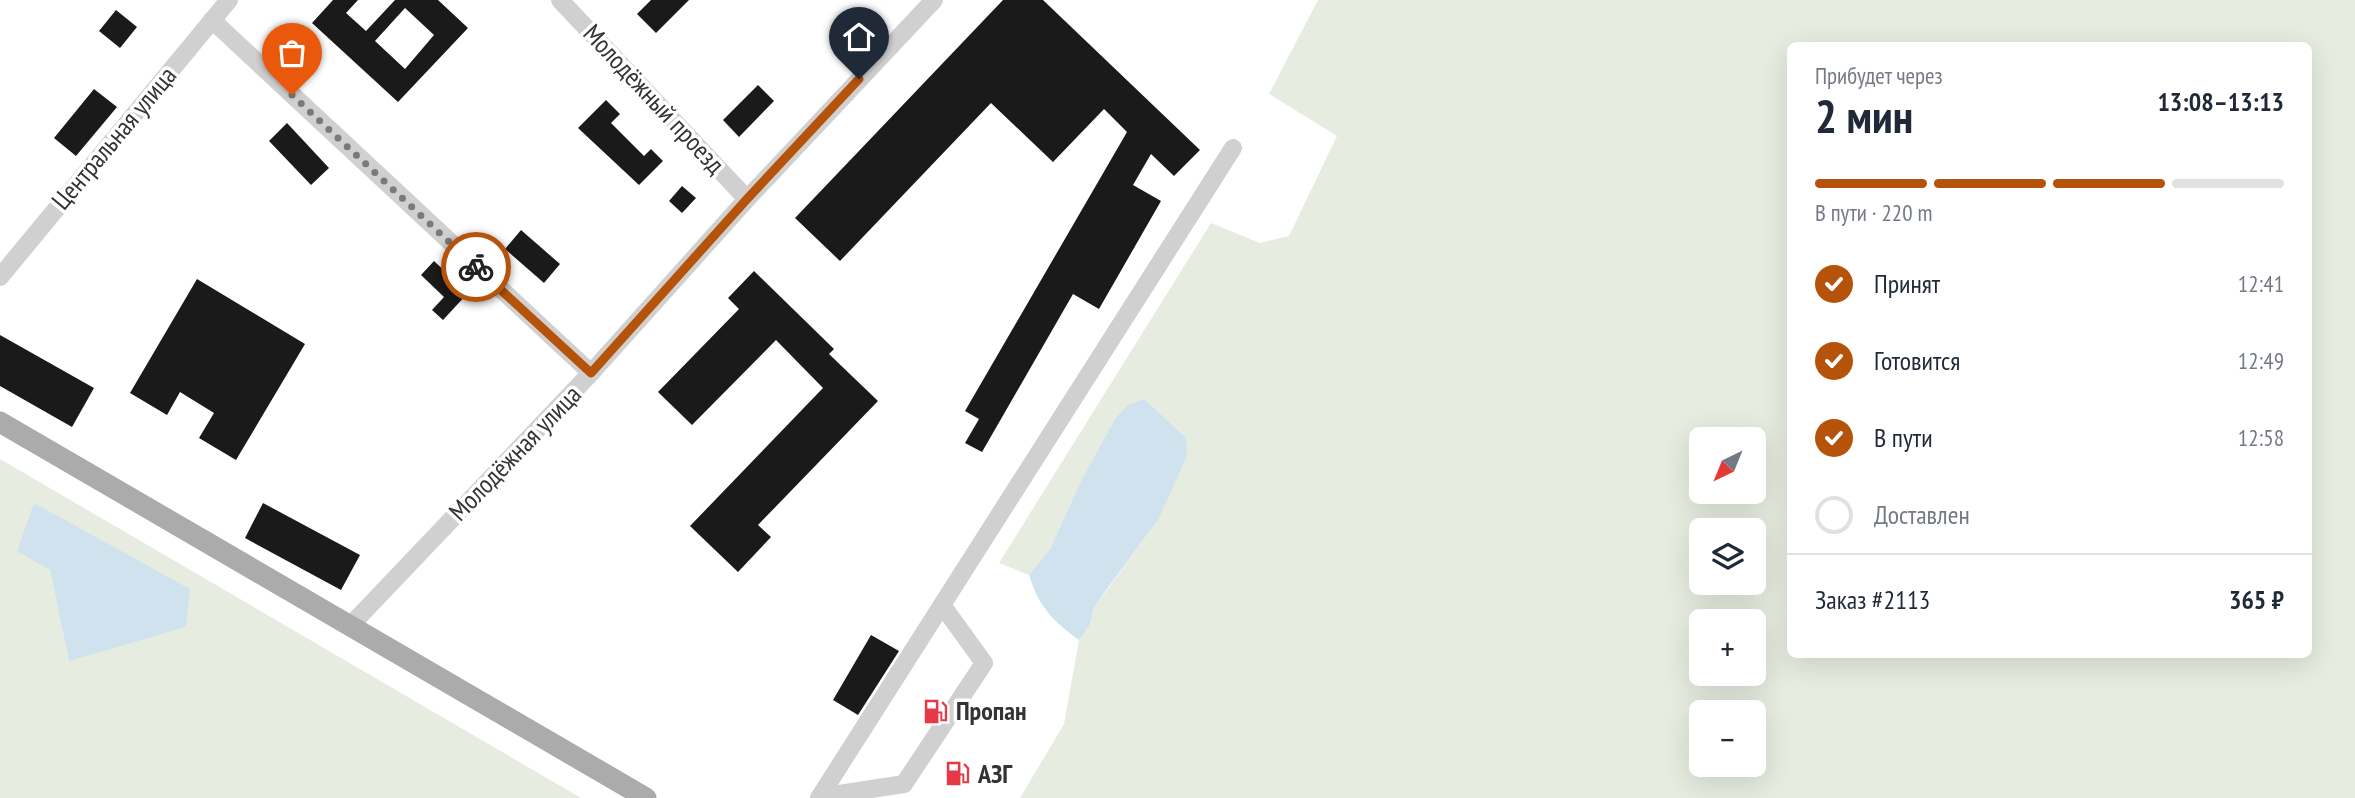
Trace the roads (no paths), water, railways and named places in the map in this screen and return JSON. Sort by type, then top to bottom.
[{"type":"main road","points":[[0,422],[646,798]]},
{"type":"street","name":"Центральная улица","points":[[0,277],[229,0]]},
{"type":"street","name":"Молодёжный проезд","points":[[560,0],[747,199]]},
{"type":"street","name":"Молодёжная улица","points":[[350,625],[591,373],[747,199],[934,0]]},
{"type":"street","points":[[212,20],[591,373]]},
{"type":"street","points":[[819,797],[1233,148]]},
{"type":"street","points":[[819,797],[904,784],[984,663],[942,605]]},
{"type":"water","points":[[1144,399],[1186,438],[1187,456],[1158,520],[1094,608],[1090,625],[1079,640],[1048,612],[1037,596],[1029,575],[1050,549],[1081,481],[1116,418],[1128,405]]},
{"type":"water","points":[[34,503],[190,589],[186,627],[69,661],[50,570],[17,551]]},
{"type":"place","name":"Пропан","points":[[936,711]]},
{"type":"place","name":"АЗГ","points":[[958,774]]}]
